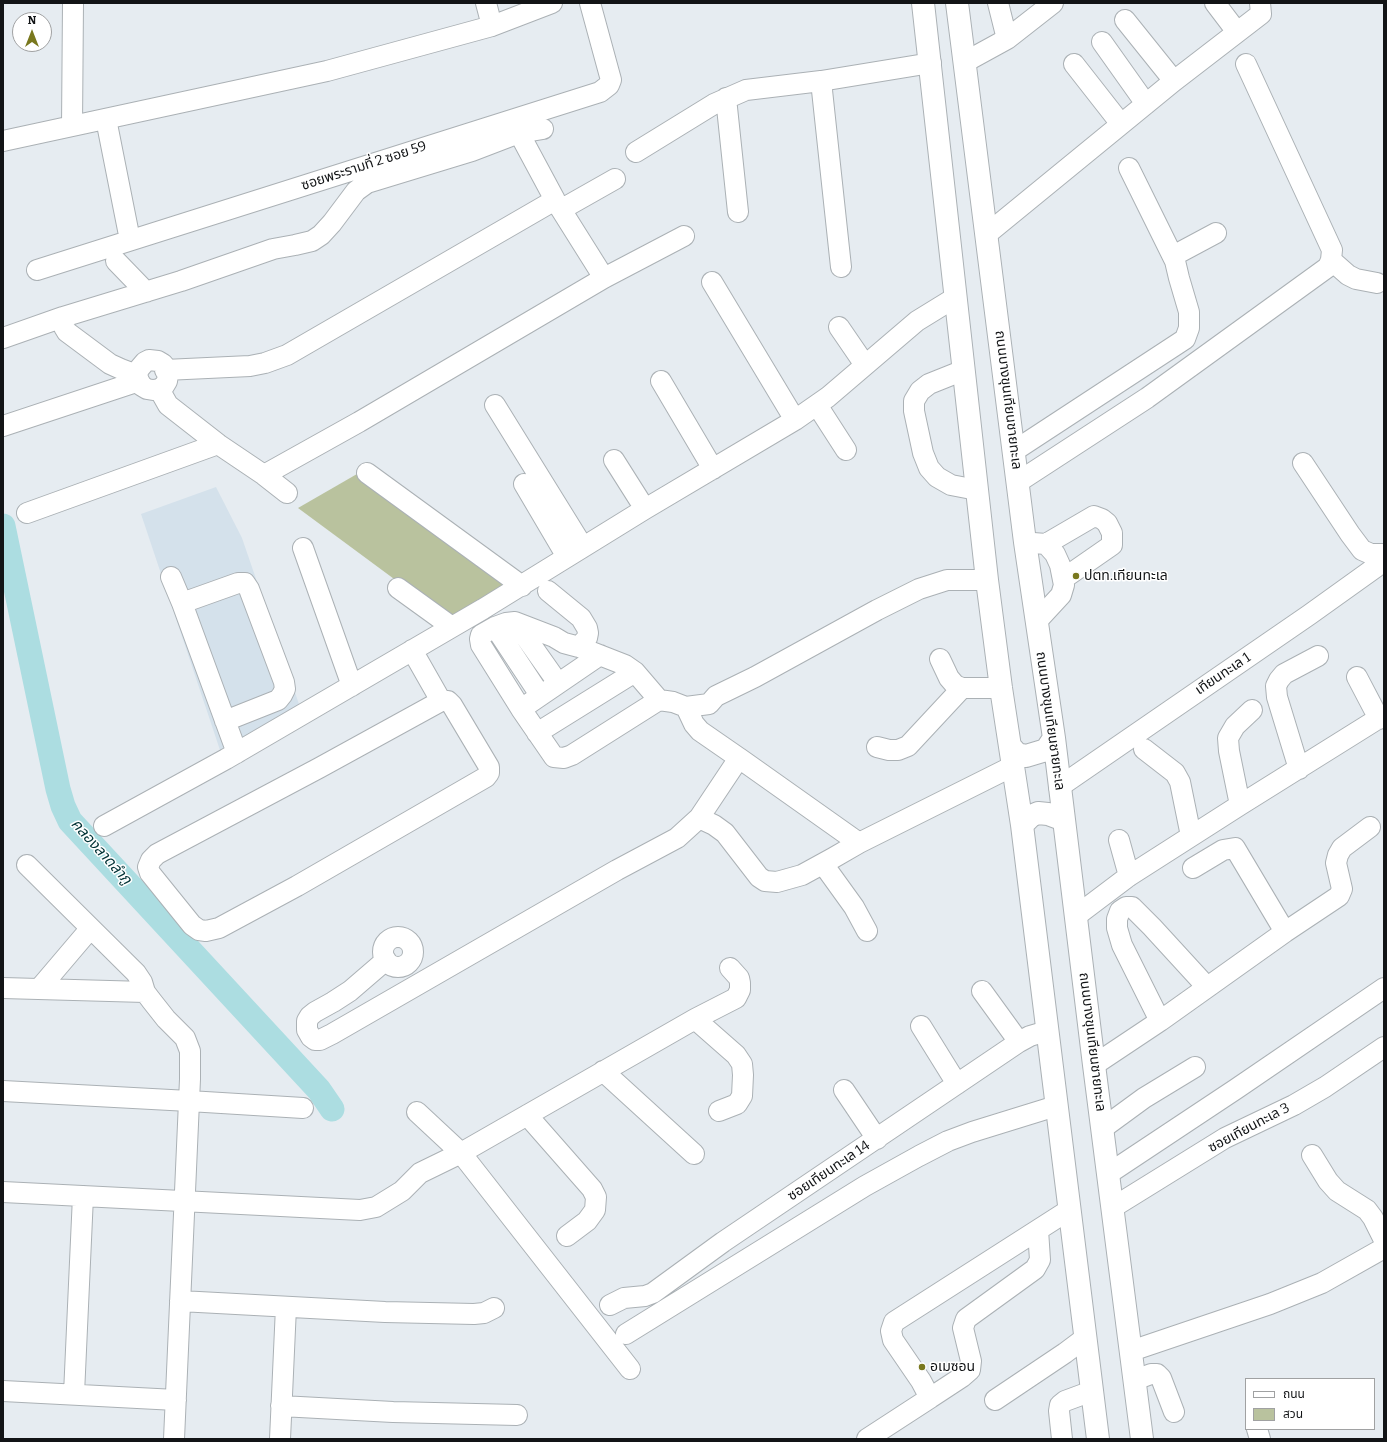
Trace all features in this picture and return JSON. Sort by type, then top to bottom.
[{"type":"main road","points":[[923,3],[931,63],[987,580],[1001,688],[1022,825],[1098,1439]]},
{"type":"main road","name":"ถนนบางขุนเทียนชายทะเล","points":[[959,4],[1018,482],[1036,543],[1037,621],[1054,738],[1142,1439]]},
{"type":"main road","points":[[1011,756],[1017,754],[1026,756],[1046,750],[1054,738]]},
{"type":"main road","points":[[1022,825],[1031,816],[1038,813],[1048,814],[1064,820]]},
{"type":"street","points":[[72,126],[73,3]]},
{"type":"street","points":[[486,3],[492,26]]},
{"type":"street","points":[[3,141],[327,71],[492,26],[552,3]]},
{"type":"street","name":"ซอยพระรามที่ 2 ซอย 59","points":[[37,270],[600,92],[609,85],[611,80],[590,3]]},
{"type":"street","points":[[998,3],[1007,39]]},
{"type":"street","points":[[965,62],[1007,39],[1053,3]]},
{"type":"street","points":[[1215,3],[1237,32]]},
{"type":"street","points":[[987,234],[1174,81],[1261,14],[1261,3]]},
{"type":"street","points":[[1125,20],[1174,81]]},
{"type":"street","points":[[1102,42],[1146,104]]},
{"type":"street","points":[[636,152],[714,104],[746,90],[821,81],[931,63]]},
{"type":"street","points":[[1074,64],[1121,124]]},
{"type":"street","points":[[1018,482],[1153,394],[1328,267],[1331,260],[1332,250],[1246,64]]},
{"type":"street","points":[[821,81],[841,267]]},
{"type":"street","points":[[726,98],[738,212]]},
{"type":"street","points":[[106,119],[130,240]]},
{"type":"street","points":[[3,338],[63,317],[181,281],[274,249],[312,241],[332,224],[353,195],[367,183],[472,152],[519,133],[543,129]]},
{"type":"street","points":[[519,133],[558,204],[604,278]]},
{"type":"street","points":[[1014,451],[1185,339],[1190,328],[1189,312],[1179,278],[1176,261],[1129,168]]},
{"type":"street","points":[[165,370],[250,366],[265,363],[288,354],[558,204],[615,179]]},
{"type":"street","points":[[1173,256],[1216,233]]},
{"type":"street","points":[[264,475],[359,422],[604,278],[684,236]]},
{"type":"street","points":[[1331,260],[1348,275],[1356,279],[1377,284]]},
{"type":"street","points":[[116,261],[146,292]]},
{"type":"street","points":[[712,282],[795,420]]},
{"type":"street","points":[[104,826],[237,753],[352,686],[522,586],[645,509],[795,420],[817,405],[917,321],[956,297]]},
{"type":"street","points":[[63,317],[64,327],[67,332],[110,364],[138,378]]},
{"type":"street","points":[[839,327],[866,365]]},
{"type":"street","points":[[149,360],[158,360],[167,369],[165,370],[168,375],[167,381],[164,386],[159,389],[147,389],[142,386],[138,378],[141,365],[149,360]]},
{"type":"street","points":[[964,370],[929,384],[920,391],[914,401],[914,411],[923,454],[929,468],[936,477],[951,485],[977,490]]},
{"type":"street","points":[[3,426],[138,378]]},
{"type":"street","points":[[661,382],[713,469]]},
{"type":"street","points":[[159,389],[168,405],[218,444],[264,475],[287,493]]},
{"type":"street","points":[[495,405],[575,552]]},
{"type":"street","points":[[817,405],[846,450]]},
{"type":"street","points":[[27,512],[218,444]]},
{"type":"street","points":[[614,460],[645,509]]},
{"type":"street","points":[[1303,463],[1362,550],[1371,554],[1382,554],[1384,557]]},
{"type":"street","points":[[367,473],[522,586]]},
{"type":"street","points":[[524,484],[575,552]]},
{"type":"street","points":[[1036,543],[1094,516],[1102,518],[1107,523],[1112,533],[1112,545],[1063,579]]},
{"type":"street","points":[[1036,543],[1055,554],[1060,565],[1064,584],[1061,595],[1037,621]]},
{"type":"street","points":[[303,548],[352,686]]},
{"type":"street","name":"เทียนทะเล 1","points":[[1059,787],[1316,610],[1376,567],[1384,557]]},
{"type":"street","points":[[171,577],[237,753]]},
{"type":"street","points":[[859,843],[700,732],[673,703],[635,672],[624,665],[579,647],[564,643],[554,637],[515,622],[495,626],[482,635],[480,639],[481,645],[537,733],[554,757],[564,758],[673,703],[709,704],[716,696],[755,678],[877,610],[919,589],[947,580],[987,580]]},
{"type":"street","points":[[182,603],[238,583],[245,583],[249,589],[284,682],[285,690],[278,700],[224,721]]},
{"type":"street","points":[[398,588],[452,627]]},
{"type":"street","points":[[548,590],[581,618],[587,628],[587,638],[579,647]]},
{"type":"street","points":[[515,622],[558,683]]},
{"type":"street","points":[[495,626],[540,695]]},
{"type":"street","points":[[535,649],[554,637]]},
{"type":"street","points":[[412,650],[441,701]]},
{"type":"street","points":[[521,709],[600,655]]},
{"type":"street","points":[[1299,769],[1277,697],[1276,686],[1284,674],[1318,656]]},
{"type":"street","points":[[940,659],[949,678],[956,685],[962,688],[1001,688]]},
{"type":"street","points":[[537,733],[635,672]]},
{"type":"street","points":[[1076,916],[1129,876],[1381,717],[1357,677]]},
{"type":"street","points":[[877,747],[889,750],[898,750],[908,746],[962,688]]},
{"type":"street","points":[[441,701],[448,701],[452,705],[489,768],[489,773],[486,777],[297,886],[219,928],[206,931],[199,930],[192,925],[150,873],[148,867],[151,860],[157,854],[441,701]]},
{"type":"street","points":[[1240,805],[1229,751],[1228,738],[1236,726],[1252,710]]},
{"type":"street","points":[[1144,749],[1176,773],[1180,782],[1192,836]]},
{"type":"street","points":[[699,818],[725,832],[758,877],[765,881],[778,882],[802,874],[823,864],[1011,756]]},
{"type":"street","points":[[386,960],[350,992],[314,1012],[310,1016],[307,1021],[307,1030],[311,1037],[315,1040],[320,1040],[332,1034],[617,870],[677,838],[699,818],[739,758]]},
{"type":"street","points":[[1094,1065],[1160,1021],[1285,932],[1339,896],[1342,889],[1336,862],[1338,855],[1342,848],[1370,827]]},
{"type":"street","points":[[1119,840],[1129,876]]},
{"type":"street","points":[[1193,868],[1223,850],[1236,848],[1285,932]]},
{"type":"street","points":[[823,864],[854,907],[867,931]]},
{"type":"street","points":[[27,865],[136,974],[142,982],[145,992],[166,1019],[185,1038],[190,1052],[174,1439]]},
{"type":"street","points":[[1160,1021],[1122,945],[1117,928],[1117,919],[1120,911],[1126,907],[1132,907],[1207,987]]},
{"type":"street","points":[[39,989],[90,929]]},
{"type":"street","points":[[3,1192],[360,1210],[376,1207],[402,1191],[420,1173],[461,1153],[695,1019],[736,998],[740,990],[739,978],[730,968]]},
{"type":"street","points":[[3,986],[39,989],[145,992]]},
{"type":"street","points":[[1108,1174],[1384,988]]},
{"type":"street","points":[[982,990],[1019,1042]]},
{"type":"street","points":[[695,1019],[736,1055],[742,1064],[742,1096],[737,1104],[719,1111]]},
{"type":"street","points":[[921,1026],[957,1084]]},
{"type":"street","name":"ซอยเทียนทะเล 14","points":[[610,1304],[624,1298],[645,1296],[653,1293],[723,1242],[1019,1042],[1030,1036],[1047,1031]]},
{"type":"street","name":"ซอยเทียนทะเล 3","points":[[1112,1208],[1225,1138],[1325,1087],[1384,1047]]},
{"type":"street","points":[[1103,1128],[1144,1098],[1195,1067]]},
{"type":"street","points":[[603,1071],[694,1154]]},
{"type":"street","points":[[844,1090],[877,1139]]},
{"type":"street","points":[[3,1091],[303,1108]]},
{"type":"street","points":[[626,1334],[865,1186],[919,1156],[948,1141],[972,1132],[1056,1106]]},
{"type":"street","points":[[416,1112],[461,1153],[630,1369]]},
{"type":"street","points":[[527,1115],[592,1189],[596,1198],[595,1210],[587,1221],[567,1236]]},
{"type":"street","points":[[1312,1156],[1336,1191],[1367,1210],[1373,1218],[1384,1240]]},
{"type":"street","points":[[74,1394],[83,1196]]},
{"type":"street","points":[[930,1398],[921,1381],[893,1340],[891,1331],[894,1322],[1069,1210]]},
{"type":"street","points":[[867,1439],[962,1377],[970,1370],[971,1361],[963,1328],[966,1319],[1035,1269],[1040,1260],[1038,1230]]},
{"type":"street","points":[[1131,1351],[1270,1304],[1322,1283],[1384,1248]]},
{"type":"street","points":[[180,1301],[385,1312],[474,1314],[484,1313],[494,1308]]},
{"type":"street","points":[[280,1439],[286,1307]]},
{"type":"street","points":[[995,1400],[1085,1338]]},
{"type":"street","points":[[1135,1380],[1151,1374],[1157,1374],[1161,1378],[1174,1412]]},
{"type":"street","points":[[3,1391],[176,1400]]},
{"type":"street","points":[[1062,1439],[1059,1411],[1060,1405],[1065,1401],[1092,1391]]},
{"type":"street","points":[[281,1406],[393,1412],[517,1416]]},
{"type":"shaded area","points":[[216,487],[242,538],[301,710],[222,756],[141,514]]},
{"type":"green space","points":[[357,474],[509,586],[451,621],[298,508]]},
{"type":"waterway","name":"คลองลาดลำภู","points":[[3,526],[58,789],[63,806],[70,821],[319,1090],[332,1109]]},
{"type":"place","name":"ปตท.เทียนทะเล","points":[[1076,576]]},
{"type":"place","name":"อเมซอน","points":[[922,1367]]}]
